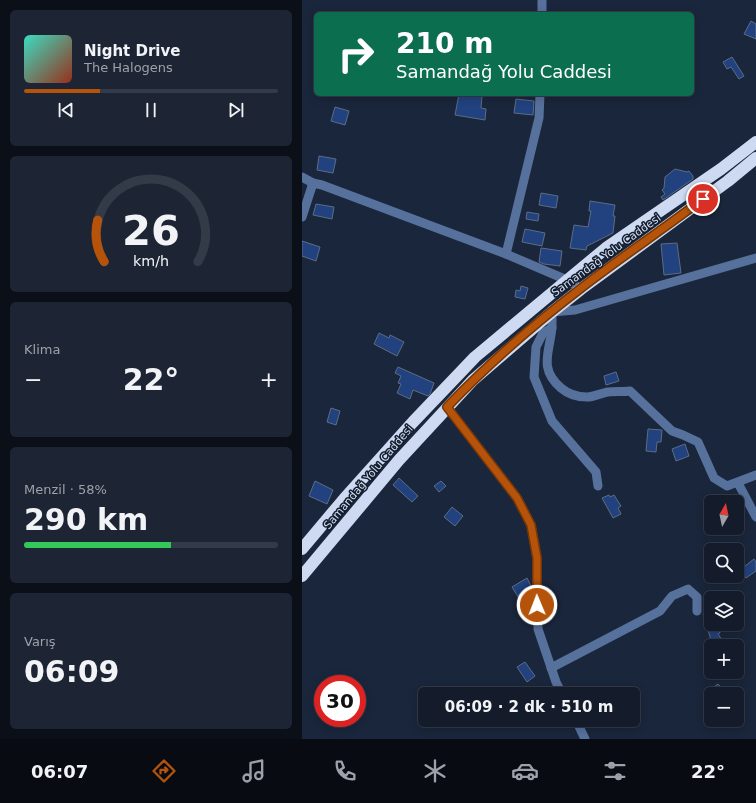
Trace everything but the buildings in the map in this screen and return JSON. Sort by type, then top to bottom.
[{"type":"highway","name":"Samandağ Yolu Caddesi","points":[[302,549],[344,499],[413,422],[475,357],[606,248],[721,169],[756,142]]},
{"type":"highway","name":"Samandağ Yolu Caddesi","points":[[302,576],[399,460],[473,380],[581,288],[728,181],[756,158]]},
{"type":"street","points":[[542,0],[542,12]]},
{"type":"street","points":[[506,254],[539,118],[540,96]]},
{"type":"street","points":[[302,177],[313,183],[506,254],[567,280],[581,288]]},
{"type":"street","points":[[302,217],[313,183]]},
{"type":"street","points":[[756,258],[575,310],[552,312],[552,328],[547,352],[547,365],[550,376],[566,391],[576,396],[588,397],[609,392],[630,392],[672,432],[698,442],[714,478],[727,486],[756,475]]},
{"type":"street","points":[[552,328],[543,334],[536,347],[534,377],[552,421],[596,472],[598,486]]},
{"type":"street","points":[[447,407],[517,498],[531,525],[537,558],[538,629],[558,687]]},
{"type":"street","points":[[738,482],[756,517]]},
{"type":"street","points":[[551,668],[660,611],[672,596],[688,589],[697,597],[697,612]]},
{"type":"street","points":[[579,727],[585,739]]},
{"type":"route","points":[[537,605],[537,558],[531,525],[517,498],[447,407],[473,380],[556,308],[703,199]]}]
